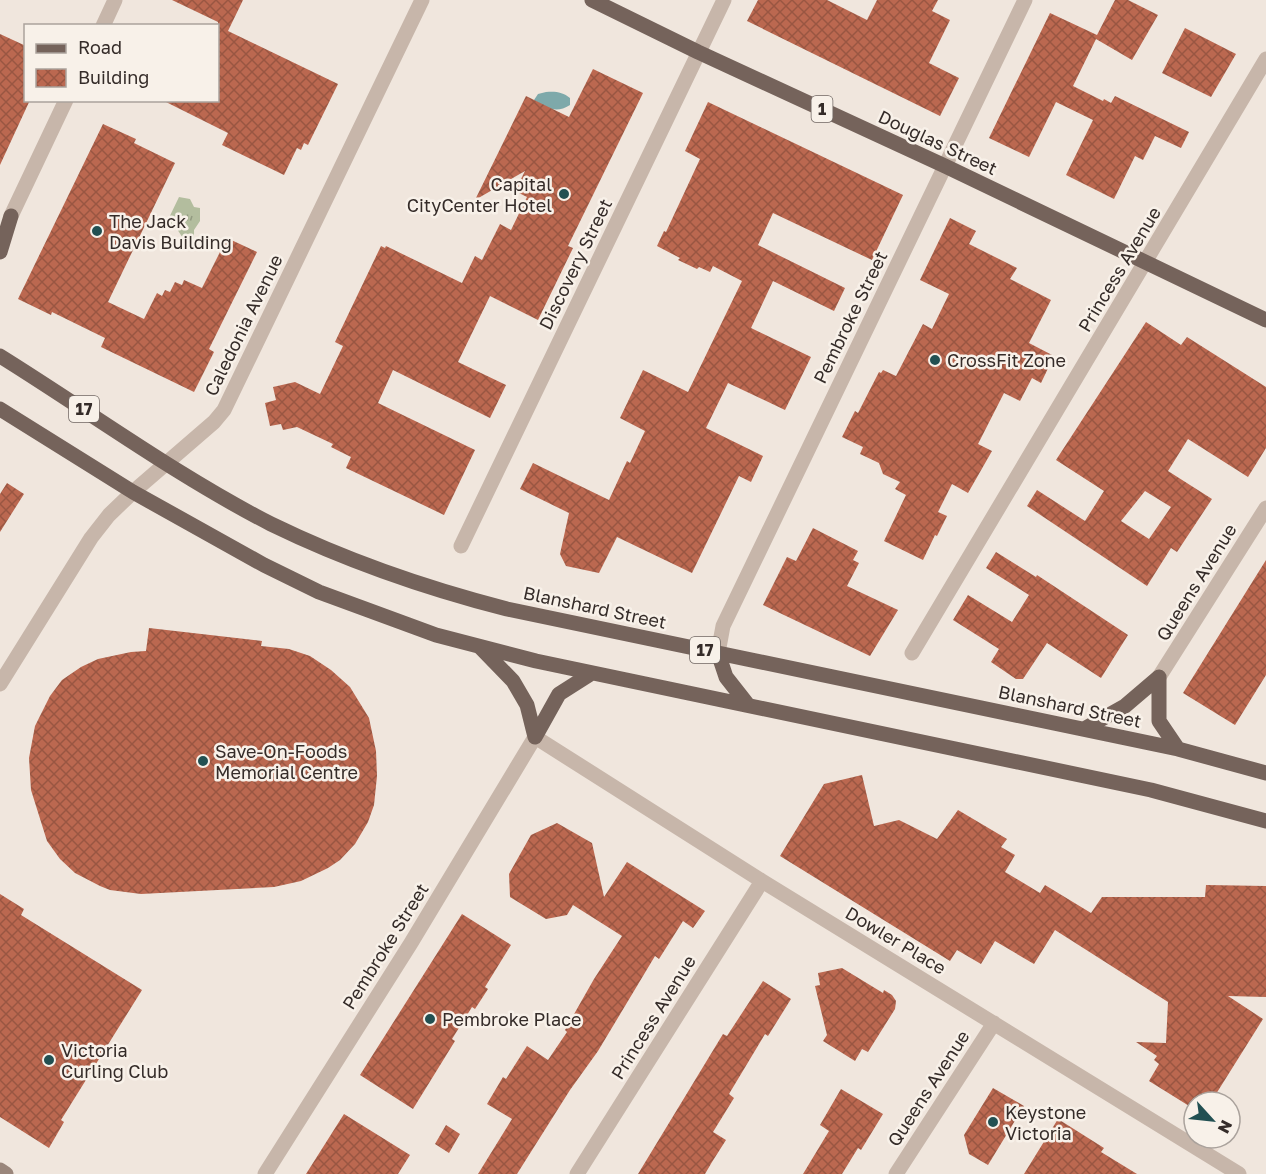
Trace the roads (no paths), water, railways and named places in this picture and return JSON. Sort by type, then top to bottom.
[{"type":"main road","name":"Douglas Street","points":[[592,0],[1266,320]]},
{"type":"main road","points":[[0,252],[5,221]]},
{"type":"main road","name":"Blanshard Street","points":[[1,355],[220,496],[271,523],[358,562],[408,580],[507,609],[1178,749],[1266,773]]},
{"type":"main road","name":"17","points":[[0,409],[134,492],[264,565],[320,592],[426,632],[592,673],[1151,790],[1266,821]]},
{"type":"main road","points":[[480,647],[513,681],[527,705],[535,737]]},
{"type":"main road","points":[[718,653],[726,677],[748,705]]},
{"type":"main road","points":[[535,737],[559,694],[592,673]]},
{"type":"main road","points":[[1084,729],[1125,706],[1160,677]]},
{"type":"main road","points":[[1160,677],[1159,721],[1178,749]]},
{"type":"main road","points":[[0,1170],[6,1174]]},
{"type":"street","points":[[104,24],[115,0]]},
{"type":"street","name":"Caledonia Avenue","points":[[0,684],[91,538],[109,515],[214,422],[224,410],[422,0]]},
{"type":"street","name":"Discovery Street","points":[[461,546],[724,0]]},
{"type":"street","name":"Pembroke Street","points":[[718,653],[723,626],[1025,0]]},
{"type":"street","name":"Princess Avenue","points":[[912,653],[1266,59]]},
{"type":"street","points":[[5,221],[65,102]]},
{"type":"street","name":"Queens Avenue","points":[[1160,677],[1266,508]]},
{"type":"street","name":"Pembroke Street","points":[[265,1174],[411,943],[535,737]]},
{"type":"street","name":"Dowler Place","points":[[535,737],[762,881],[1239,1174]]},
{"type":"street","name":"Princess Avenue","points":[[577,1174],[762,881]]},
{"type":"street","name":"Queens Avenue","points":[[896,1174],[994,1023]]},
{"type":"water","points":[[546,92],[565,94],[570,98],[570,105],[556,109],[534,100],[538,94]]},
{"type":"place","name":"Capital CityCenter Hotel","points":[[564,194]]},
{"type":"place","name":"The Jack Davis Building","points":[[97,231]]},
{"type":"place","name":"CrossFit Zone","points":[[935,360]]},
{"type":"place","name":"Save-On-Foods Memorial Centre","points":[[203,761]]},
{"type":"place","name":"Pembroke Place","points":[[430,1019]]},
{"type":"place","name":"Victoria Curling Club","points":[[49,1060]]},
{"type":"place","name":"Keystone Victoria","points":[[993,1122]]}]
